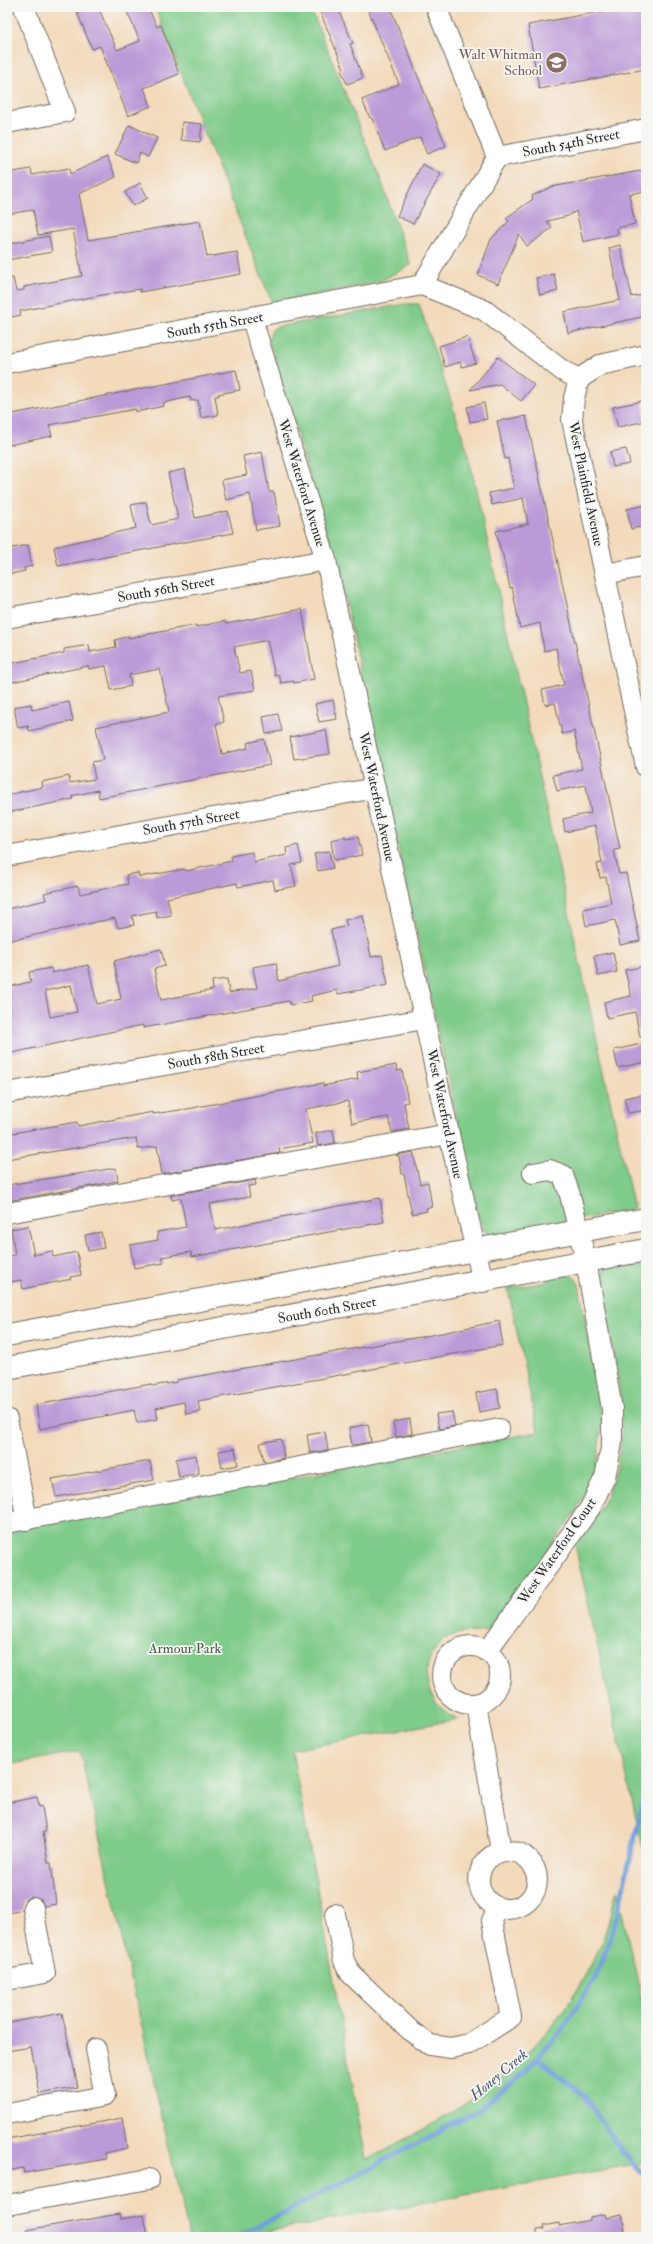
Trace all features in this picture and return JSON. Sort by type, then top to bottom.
[{"type":"main road","points":[[7,1335],[646,1219]]},
{"type":"main road","name":"South 60th Street","points":[[7,1368],[483,1282],[646,1250]]},
{"type":"street","points":[[7,123],[65,112],[24,7]]},
{"type":"street","points":[[436,7],[497,157],[422,285],[484,310],[563,371],[579,379],[600,365],[646,355]]},
{"type":"street","name":"South 54th Street","points":[[497,157],[646,129]]},
{"type":"street","name":"South 55th Street","points":[[7,363],[422,285]]},
{"type":"street","name":"West Waterford Avenue","points":[[252,318],[326,560],[449,1134],[483,1282]]},
{"type":"street","name":"West Plainfield Avenue","points":[[579,379],[574,398],[572,420],[646,767]]},
{"type":"street","name":"South 56th Street","points":[[7,618],[326,560]]},
{"type":"street","points":[[605,574],[646,566]]},
{"type":"street","name":"South 57th Street","points":[[7,856],[375,788]]},
{"type":"street","name":"South 58th Street","points":[[7,1093],[424,1019]]},
{"type":"street","points":[[7,1213],[449,1134]]},
{"type":"street","name":"West Waterford Court","points":[[487,1650],[590,1508],[605,1477],[612,1443],[612,1410],[580,1232],[563,1175],[550,1170],[533,1173]]},
{"type":"street","points":[[7,1419],[27,1520]]},
{"type":"street","points":[[7,1523],[498,1429]]},
{"type":"street","points":[[478,1646],[487,1650],[495,1658],[499,1667],[500,1678],[497,1689],[491,1698],[476,1704],[461,1703],[450,1696],[443,1686],[442,1669],[447,1658],[458,1649],[478,1646]]},
{"type":"street","points":[[476,1704],[502,1851]]},
{"type":"street","points":[[502,1851],[515,1851],[524,1855],[532,1863],[536,1871],[537,1883],[534,1893],[528,1902],[519,1907],[507,1909],[498,1907],[487,1900],[480,1890],[478,1879],[484,1862],[495,1853],[502,1851]]},
{"type":"street","points":[[335,1914],[344,1962],[351,1974],[412,2032],[430,2045],[450,2048],[469,2044],[511,2017],[492,1921],[498,1907]]},
{"type":"street","points":[[7,1980],[45,1973],[33,1908]]},
{"type":"street","points":[[7,2114],[105,2096],[96,2049]]},
{"type":"street","points":[[7,2205],[149,2179]]},
{"type":"green space","points":[[155,7],[310,7],[380,178],[411,265],[378,282],[272,303]]},
{"type":"green space","points":[[405,304],[419,304],[468,453],[634,1209],[521,1230],[516,1236],[492,1237],[488,1235],[482,1226],[476,1209],[342,586],[269,340],[271,331],[276,327]]},
{"type":"green space","points":[[623,1263],[631,1267],[646,1264],[646,1863],[575,1545],[598,1512],[612,1480],[620,1449],[622,1417],[619,1385],[599,1279],[605,1268]]},
{"type":"green space","name":"Armour Park","points":[[566,1274],[574,1277],[579,1284],[602,1421],[597,1462],[590,1483],[576,1511],[492,1627],[487,1630],[450,1636],[435,1650],[429,1661],[427,1672],[428,1684],[432,1695],[439,1705],[448,1713],[459,1719],[292,1750],[366,2159],[409,2137],[469,2101],[495,2082],[520,2060],[542,2037],[562,2012],[581,1983],[598,1951],[617,1890],[646,2018],[646,2162],[237,2237],[189,2237],[80,1751],[7,1765],[7,1527],[17,1528],[538,1432],[508,1289],[546,1282],[550,1277]]},
{"type":"building","points":[[75,7],[98,7],[117,50],[140,41],[125,7],[148,7],[157,27],[161,25],[179,74],[144,88],[151,106],[128,116],[100,46],[92,49]]},
{"type":"building","points":[[318,7],[337,7],[353,43],[350,44],[363,78],[347,84],[341,70],[344,69]]},
{"type":"building","points":[[367,7],[390,7],[446,146],[427,154],[420,137],[385,151],[372,118],[370,118],[362,100],[399,84]]},
{"type":"building","points":[[625,7],[646,7],[646,69],[539,89],[528,25]]},
{"type":"building","points":[[182,122],[202,124],[200,142],[181,140]]},
{"type":"building","points":[[129,125],[157,138],[148,157],[140,153],[136,163],[115,154]]},
{"type":"building","points":[[107,157],[116,177],[79,194],[88,240],[200,221],[207,257],[237,252],[241,274],[140,292],[140,289],[102,295],[20,311],[21,315],[7,318],[7,278],[13,278],[16,291],[24,290],[24,287],[82,276],[73,229],[38,235],[33,210],[7,214],[7,173],[31,169],[32,175],[69,168],[70,174]]},
{"type":"building","points":[[422,164],[441,174],[413,224],[397,216]]},
{"type":"building","points":[[646,170],[646,191],[629,194],[635,224],[617,228],[618,234],[583,242],[576,211],[568,216],[547,221],[552,228],[527,246],[519,234],[498,284],[478,275],[491,239],[509,221],[506,218],[533,199],[532,196],[551,187]]},
{"type":"building","points":[[140,183],[148,198],[133,206],[125,192]]},
{"type":"building","points":[[49,236],[52,252],[7,260],[7,244]]},
{"type":"building","points":[[620,245],[632,297],[646,294],[646,316],[568,333],[564,312],[620,300],[609,248]]},
{"type":"building","points":[[554,274],[558,291],[540,295],[536,278]]},
{"type":"building","points":[[467,337],[476,363],[462,367],[460,362],[445,367],[439,346]]},
{"type":"building","points":[[498,357],[534,385],[521,401],[500,384],[470,390]]},
{"type":"building","points":[[236,370],[240,390],[218,394],[219,396],[215,396],[218,415],[201,418],[198,400],[191,401],[190,397],[163,403],[164,406],[136,412],[136,409],[49,425],[52,436],[9,445],[7,415]]},
{"type":"building","points":[[642,401],[646,421],[618,427],[613,407]]},
{"type":"building","points":[[484,403],[487,419],[470,422],[467,407]]},
{"type":"building","points":[[526,416],[620,849],[614,850],[619,874],[626,873],[640,941],[620,945],[615,920],[586,926],[583,909],[611,903],[606,877],[600,878],[597,864],[602,863],[595,826],[565,832],[563,819],[591,813],[586,785],[557,791],[553,775],[582,769],[574,731],[562,734],[555,703],[545,705],[542,690],[564,685],[556,648],[544,651],[540,623],[520,628],[512,587],[510,588],[496,531],[528,524],[523,498],[492,505],[489,493],[514,488],[508,458],[505,459],[497,421]]},
{"type":"building","points":[[626,449],[630,464],[613,467],[610,452]]},
{"type":"building","points":[[262,452],[269,492],[274,492],[280,526],[256,530],[250,494],[226,500],[222,480],[247,475],[243,456]]},
{"type":"building","points":[[185,469],[195,518],[228,511],[233,533],[58,566],[54,547],[136,528],[131,505],[146,502],[151,525],[178,519],[168,473]]},
{"type":"building","points":[[646,505],[646,526],[631,529],[627,509]]},
{"type":"building","points":[[28,545],[32,566],[24,568],[25,571],[11,574],[7,549]]},
{"type":"building","points":[[302,609],[314,679],[294,683],[294,681],[281,683],[279,675],[275,676],[267,640],[234,647],[240,673],[251,671],[255,690],[218,696],[224,722],[216,724],[222,754],[248,748],[247,743],[264,739],[270,765],[99,798],[98,790],[72,796],[73,799],[7,813],[7,795],[43,787],[42,782],[69,776],[70,783],[95,779],[92,762],[103,760],[96,727],[169,712],[160,669],[129,675],[131,686],[111,690],[106,666],[89,669],[88,666],[7,683],[7,664],[64,653],[64,649],[89,645],[90,652],[116,647],[115,640],[129,636],[129,638],[225,621],[226,624]]},
{"type":"building","points":[[333,700],[337,719],[319,722],[315,704]]},
{"type":"building","points":[[69,702],[73,721],[29,731],[28,726],[18,728],[14,707],[31,704],[32,710]]},
{"type":"building","points":[[278,714],[282,731],[266,734],[263,717]]},
{"type":"building","points":[[326,730],[330,754],[294,759],[290,737]]},
{"type":"building","points":[[345,837],[345,839],[358,837],[362,855],[334,860],[331,840]]},
{"type":"building","points":[[298,845],[302,863],[291,865],[296,886],[275,890],[273,880],[238,887],[237,883],[167,898],[171,915],[157,918],[156,911],[132,916],[134,925],[118,928],[115,918],[7,941],[7,909],[46,900],[44,893],[78,886],[80,894],[128,884],[126,875],[138,873],[139,877],[185,869],[186,871],[232,861],[231,856],[252,852],[254,862],[287,855],[286,848]]},
{"type":"building","points":[[329,851],[333,868],[318,871],[314,854]]},
{"type":"building","points":[[363,916],[371,957],[382,955],[388,985],[338,994],[337,990],[311,996],[312,1001],[290,1005],[289,1001],[143,1028],[143,1025],[7,1054],[7,987],[31,982],[29,972],[51,968],[52,973],[88,965],[97,1004],[121,999],[114,961],[161,949],[165,966],[154,969],[161,1000],[213,990],[212,981],[227,979],[229,993],[257,988],[253,967],[276,963],[279,981],[338,966],[331,930],[347,926],[345,920]],"holes":[[[71,985],[77,1012],[50,1017],[45,991]]]},
{"type":"building","points":[[613,952],[617,972],[598,976],[594,956]]},
{"type":"building","points":[[646,966],[646,1036],[640,1037],[635,1012],[607,1018],[604,1002],[631,996],[625,970]]},
{"type":"building","points":[[646,1043],[646,1062],[618,1068],[614,1050]]},
{"type":"building","points":[[396,1065],[397,1071],[402,1070],[408,1102],[404,1103],[409,1129],[392,1132],[388,1117],[352,1123],[348,1101],[306,1109],[313,1143],[279,1149],[280,1153],[162,1174],[157,1146],[138,1149],[136,1138],[7,1159],[7,1134],[77,1122],[78,1126],[153,1112],[153,1114],[187,1109],[323,1083],[323,1086],[358,1079],[357,1072]]},
{"type":"building","points":[[646,1094],[646,1110],[628,1113],[624,1098]]},
{"type":"building","points":[[333,1130],[335,1143],[318,1146],[316,1133]]},
{"type":"building","points":[[413,1152],[420,1184],[428,1182],[432,1207],[426,1208],[427,1211],[412,1214],[404,1174],[402,1174],[399,1156],[396,1155]]},
{"type":"building","points":[[116,1168],[118,1181],[7,1201],[7,1185]]},
{"type":"building","points":[[255,1180],[256,1185],[248,1186],[250,1197],[210,1204],[215,1230],[380,1198],[384,1222],[192,1257],[191,1252],[162,1257],[164,1263],[134,1268],[130,1245],[158,1240],[157,1232],[186,1227],[181,1198],[172,1200],[171,1195]]},
{"type":"building","points":[[28,1226],[34,1255],[52,1251],[53,1257],[77,1252],[81,1275],[70,1277],[71,1279],[23,1289],[21,1280],[10,1282],[7,1256],[15,1255],[11,1229]]},
{"type":"building","points":[[101,1232],[104,1248],[88,1251],[85,1235]]},
{"type":"building","points":[[499,1321],[503,1345],[198,1401],[200,1412],[186,1414],[184,1402],[156,1408],[158,1419],[137,1423],[134,1410],[40,1429],[36,1405],[151,1384],[152,1386],[177,1382],[177,1380],[437,1334]]},
{"type":"building","points":[[497,1389],[500,1408],[479,1412],[476,1393]]},
{"type":"building","points":[[452,1412],[455,1426],[439,1429],[436,1414]]},
{"type":"building","points":[[410,1419],[412,1434],[396,1437],[393,1422]]},
{"type":"building","points":[[368,1424],[371,1442],[352,1445],[349,1428]]},
{"type":"building","points":[[325,1432],[328,1450],[310,1453],[307,1435]]},
{"type":"building","points":[[281,1439],[284,1458],[264,1462],[260,1443]]},
{"type":"building","points":[[235,1448],[238,1465],[222,1468],[219,1451]]},
{"type":"building","points":[[196,1455],[199,1473],[179,1477],[176,1459]]},
{"type":"building","points":[[150,1461],[154,1480],[56,1497],[52,1479]]},
{"type":"building","points":[[37,1797],[39,1807],[42,1806],[46,1832],[43,1832],[48,1863],[51,1863],[56,1904],[44,1906],[41,1900],[31,1897],[25,1900],[22,1910],[9,1913],[7,1903],[7,1803]]},
{"type":"building","points":[[62,2013],[78,2087],[40,2094],[31,2047],[7,2051],[7,2023]]},
{"type":"building","points":[[122,2118],[127,2148],[105,2153],[106,2159],[24,2173],[23,2168],[7,2171],[7,2139]]},
{"type":"building","points":[[119,2214],[120,2219],[144,2215],[148,2237],[27,2237],[27,2230]]},
{"type":"building","points":[[605,2214],[606,2218],[622,2215],[626,2237],[537,2237],[537,2230],[544,2229],[543,2226],[559,2223],[559,2226],[590,2220],[590,2217]]},
{"type":"waterway","name":"Honey Creek","points":[[238,2237],[437,2133],[480,2108],[525,2072],[562,2030],[595,1978],[613,1931],[646,1791]]},
{"type":"waterway","points":[[537,2058],[584,2096],[620,2148],[646,2178]]},
{"type":"place","name":"Walt Whitman School","points":[[557,62]]}]
